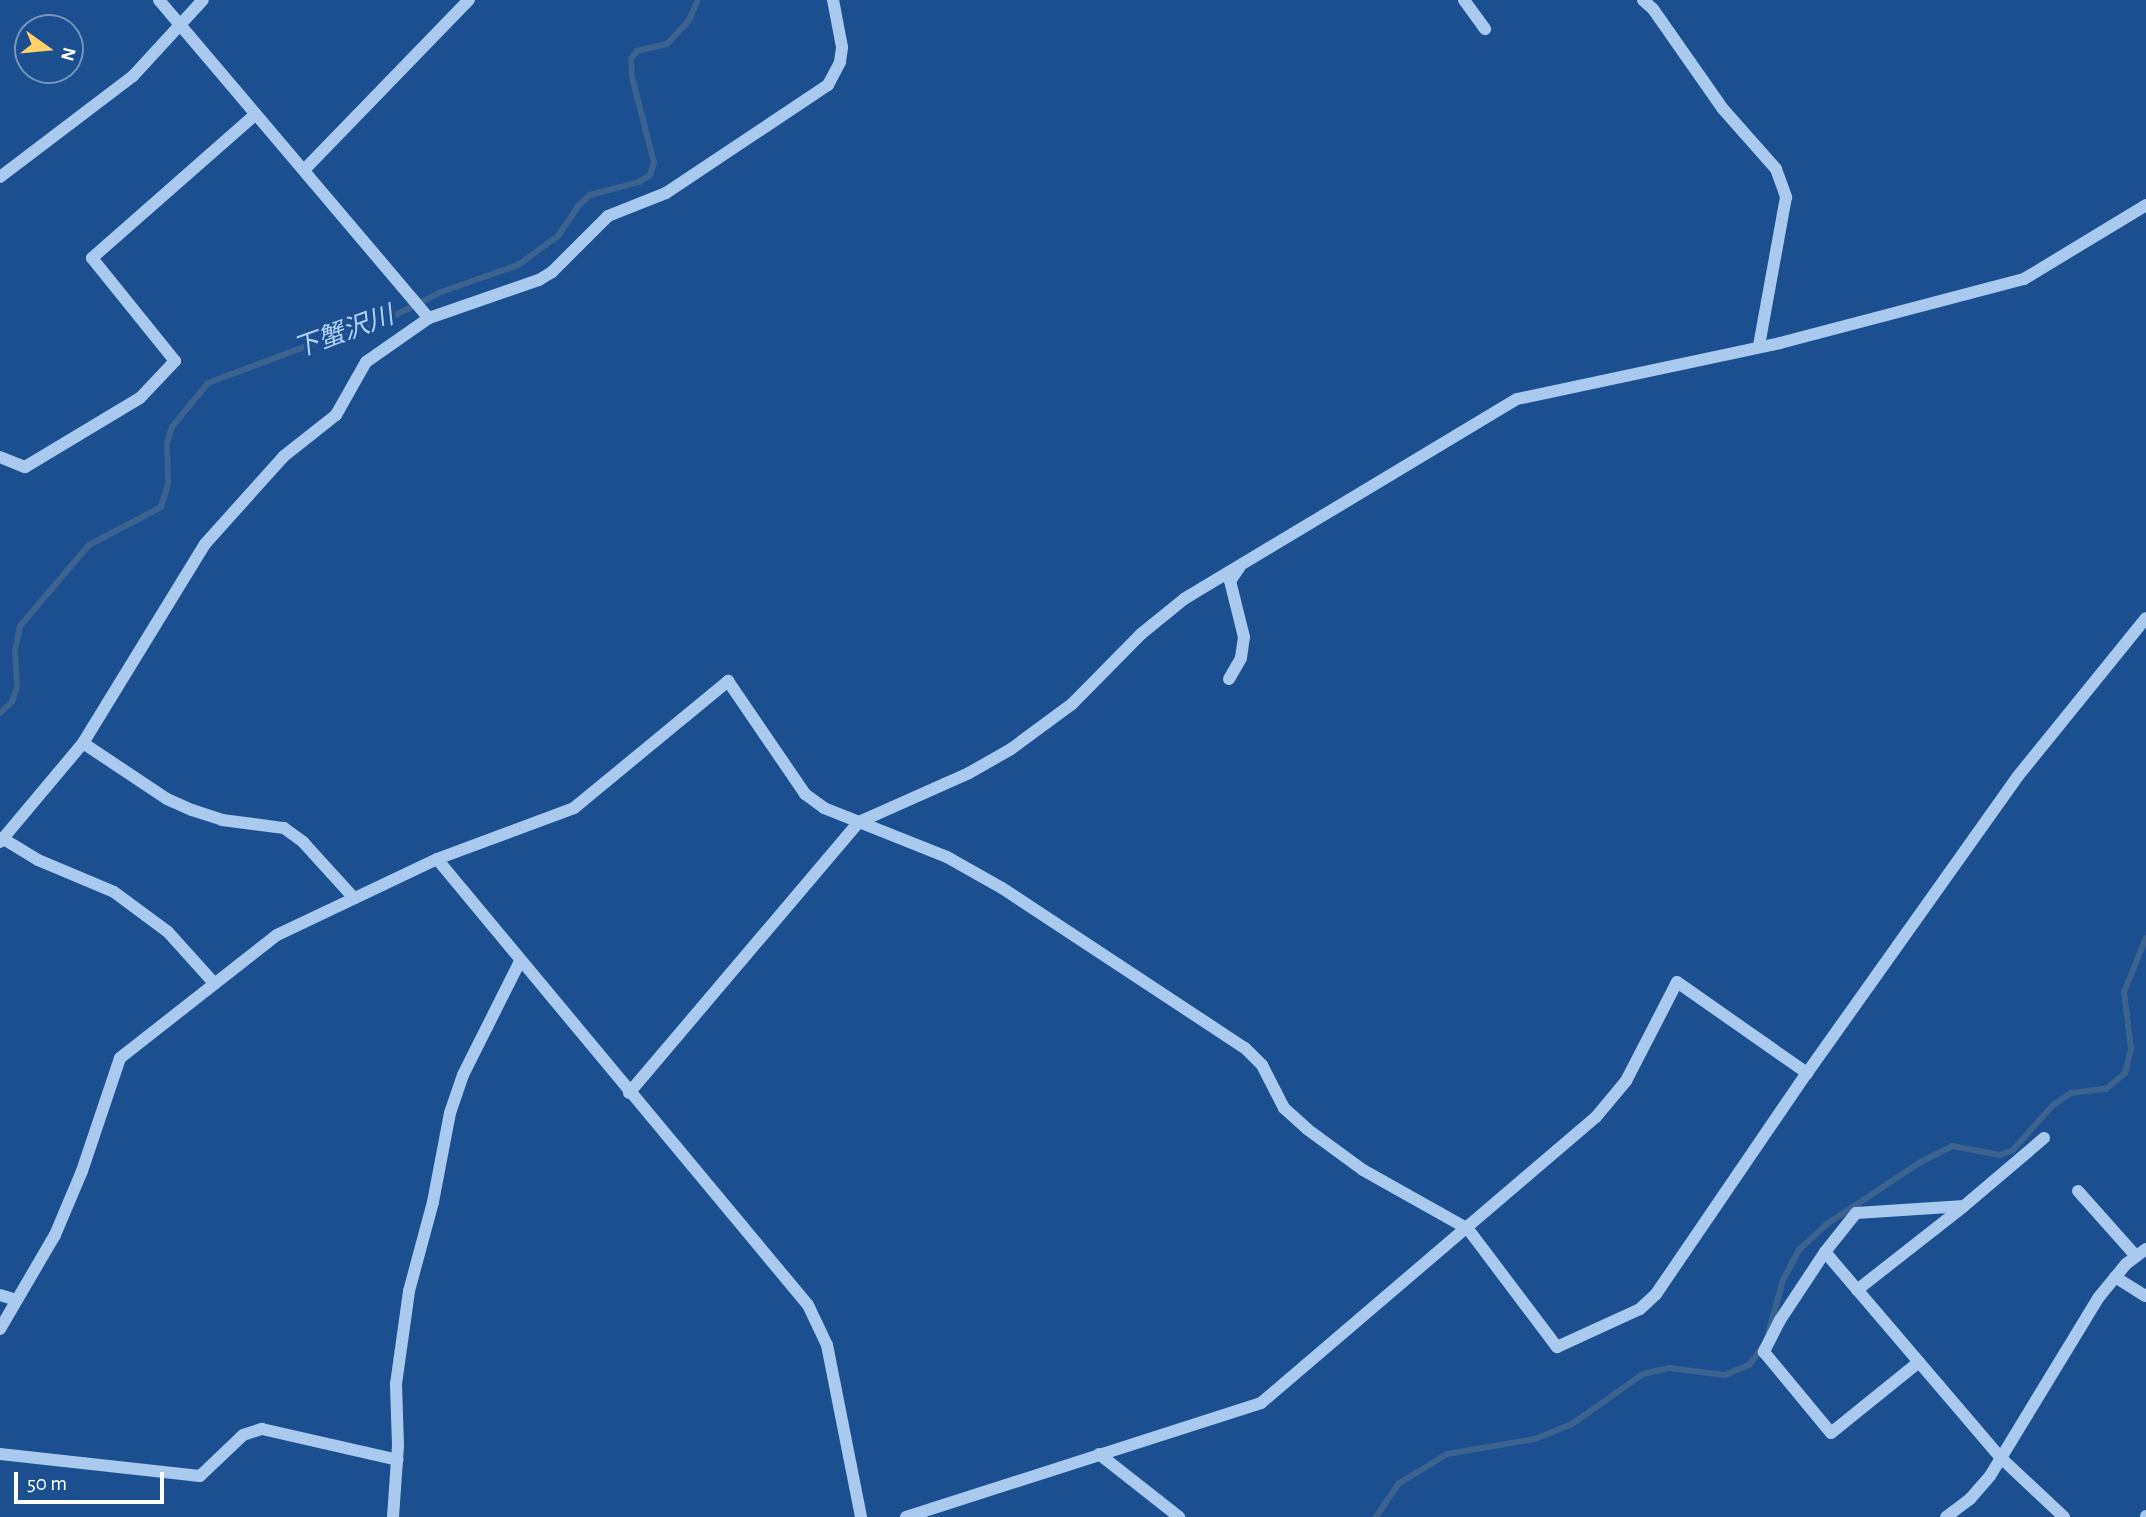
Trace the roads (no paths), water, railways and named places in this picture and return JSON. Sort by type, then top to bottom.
[{"type":"street","points":[[159,0],[429,318]]},
{"type":"street","points":[[3,169],[133,76],[203,0]]},
{"type":"street","points":[[304,170],[469,0]]},
{"type":"street","points":[[213,982],[168,932],[114,892],[38,860],[1,840],[83,743],[205,544],[284,456],[336,415],[366,362],[429,318],[539,280],[552,272],[607,216],[666,193],[828,85],[840,62],[842,47],[833,0]]},
{"type":"street","points":[[1464,0],[1485,29]]},
{"type":"street","points":[[1643,0],[1653,9],[1723,109],[1776,169],[1786,197],[1759,346]]},
{"type":"street","points":[[0,457],[25,467],[140,398],[175,361],[92,258],[256,114]]},
{"type":"street","points":[[629,1093],[859,822],[969,773],[1011,749],[1072,704],[1163,615],[1517,399],[1759,346],[2024,279],[2146,205]]},
{"type":"street","points":[[1228,679],[1241,658],[1244,637],[1230,581],[1240,567]]},
{"type":"street","points":[[0,1329],[55,1235],[82,1171],[120,1058],[213,982],[277,935],[437,859],[574,808],[728,681],[805,794],[824,808],[947,858],[1002,888],[1245,1048],[1262,1065],[1284,1108],[1307,1129],[1363,1170],[1468,1229],[1557,1347],[1640,1309],[1664,1283],[1807,1073],[2018,776],[2146,618]]},
{"type":"street","points":[[83,743],[167,799],[191,810],[222,820],[284,828],[303,842],[354,898]]},
{"type":"street","points":[[437,859],[808,1306],[827,1345],[861,1517]]},
{"type":"street","points":[[393,1517],[398,1460],[396,1384],[409,1291],[433,1202],[450,1113],[463,1075],[520,961]]},
{"type":"street","points":[[906,1517],[1261,1403],[1596,1117],[1626,1081],[1678,982],[1807,1073]]},
{"type":"street","points":[[1857,1290],[1964,1206],[2043,1138]]},
{"type":"street","points":[[1946,1517],[1969,1499],[1990,1476],[2099,1297],[2115,1277],[2141,1253],[2078,1191]]},
{"type":"street","points":[[1919,1362],[1831,1433],[1764,1352],[1780,1320],[1825,1252],[1856,1213],[1964,1206]]},
{"type":"street","points":[[1825,1252],[2000,1457],[2064,1517]]},
{"type":"street","points":[[2115,1277],[2146,1296]]},
{"type":"street","points":[[0,1295],[16,1300]]},
{"type":"street","points":[[0,1454],[200,1476],[243,1435],[262,1429],[398,1460]]},
{"type":"street","points":[[1099,1454],[1179,1517]]},
{"type":"street","points":[[946,1504],[955,1517]]},
{"type":"waterway","name":"下蟹沢川","points":[[0,713],[12,702],[17,687],[15,651],[20,626],[89,545],[161,507],[168,484],[167,443],[172,427],[208,383],[331,337],[370,328],[441,292],[518,265],[558,236],[578,206],[590,195],[639,182],[650,175],[654,163],[632,77],[631,59],[637,51],[667,44],[689,20],[698,0]]},
{"type":"waterway","points":[[1768,1334],[1783,1280],[1799,1250],[1827,1224],[1919,1163],[1952,1146],[2000,1155],[2013,1150],[2053,1105],[2071,1093],[2106,1089],[2125,1073],[2131,1049],[2124,992],[2146,938]]},
{"type":"waterway","points":[[1376,1517],[1398,1484],[1447,1454],[1535,1439],[1572,1424],[1643,1374],[1669,1368],[1725,1375],[1749,1365],[1762,1347]]}]
